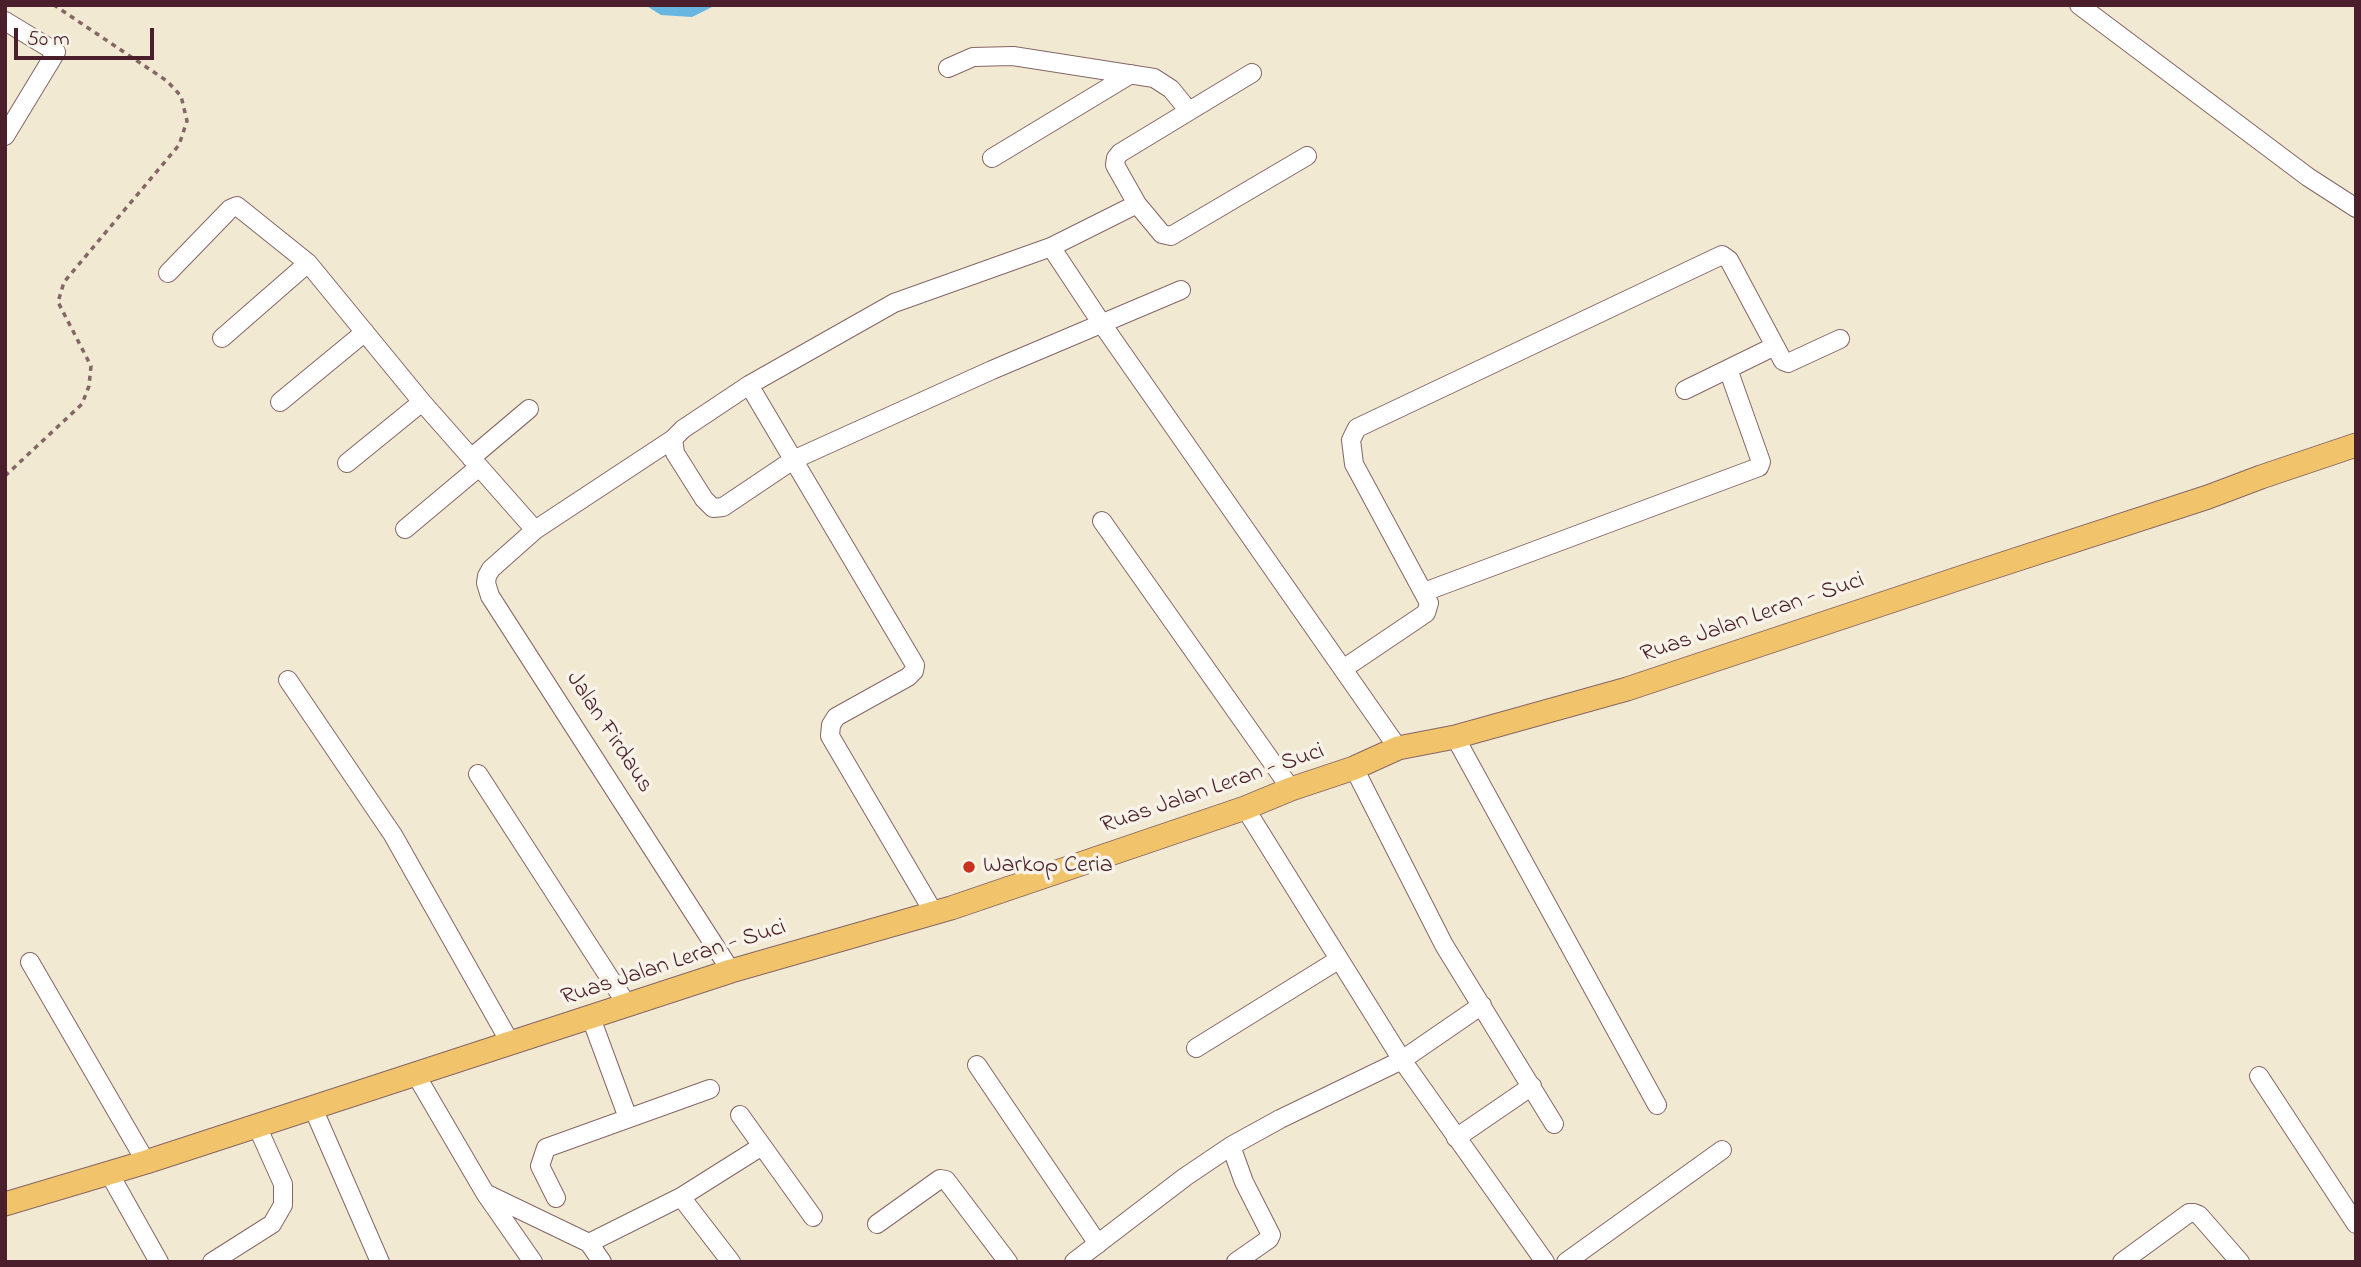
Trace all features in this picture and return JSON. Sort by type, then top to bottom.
[{"type":"main road","name":"Ruas Jalan Leran - Suci","points":[[5,1205],[313,1108],[731,971],[934,913],[1245,808],[1354,768],[1398,748],[1455,737],[1628,689],[2356,446]]},
{"type":"street","points":[[2079,5],[2308,177],[2356,208]]},
{"type":"street","points":[[5,21],[56,52],[5,136]]},
{"type":"street","points":[[948,68],[973,57],[1013,56],[1154,78],[1171,89],[1189,111]]},
{"type":"street","points":[[992,158],[1131,74]]},
{"type":"street","points":[[1252,74],[1120,153],[1115,165],[1136,204],[1162,234],[1171,236],[1307,156]]},
{"type":"street","points":[[168,272],[235,206],[309,262],[422,402],[535,530],[749,385],[894,303],[1051,247],[1136,204]]},
{"type":"street","points":[[1051,247],[1398,748]]},
{"type":"street","points":[[1343,669],[1426,614],[1429,603],[1354,464],[1351,440],[1357,428],[1722,255],[1729,260],[1779,357],[1788,363],[1840,339]]},
{"type":"street","points":[[222,338],[309,262]]},
{"type":"street","points":[[673,439],[675,453],[704,499],[713,508],[723,507],[793,460],[992,370],[1181,290]]},
{"type":"street","points":[[280,402],[365,332]]},
{"type":"street","points":[[1685,390],[1775,346]]},
{"type":"street","points":[[1424,592],[1759,467],[1761,462],[1728,369]]},
{"type":"street","points":[[749,385],[915,665],[914,671],[908,677],[836,717],[831,724],[830,736],[934,913]]},
{"type":"street","points":[[347,463],[422,402]]},
{"type":"street","points":[[405,529],[529,409]]},
{"type":"street","points":[[1102,521],[1291,789]]},
{"type":"street","name":"Jalan Firdaus","points":[[535,530],[486,576],[490,596],[731,971]]},
{"type":"street","points":[[288,680],[393,835],[511,1044]]},
{"type":"street","points":[[1455,737],[1657,1105]]},
{"type":"street","points":[[1354,768],[1444,945],[1555,1124]]},
{"type":"street","points":[[478,774],[626,1007]]},
{"type":"street","points":[[1245,808],[1402,1060],[1545,1262]]},
{"type":"street","points":[[1196,1048],[1338,960]]},
{"type":"street","points":[[30,962],[146,1161]]},
{"type":"street","points":[[1074,1262],[1185,1177],[1231,1146],[1280,1119],[1402,1060],[1482,1005]]},
{"type":"street","points":[[591,1018],[628,1118]]},
{"type":"street","points":[[977,1065],[1098,1244]]},
{"type":"street","points":[[416,1074],[485,1193],[533,1262]]},
{"type":"street","points":[[2259,1076],[2356,1224]]},
{"type":"street","points":[[1456,1138],[1532,1086]]},
{"type":"street","points":[[556,1198],[540,1166],[546,1148],[710,1089]]},
{"type":"street","points":[[313,1108],[380,1262]]},
{"type":"street","points":[[740,1115],[813,1217]]},
{"type":"street","points":[[212,1262],[272,1224],[283,1205],[283,1184],[257,1126]]},
{"type":"street","points":[[589,1243],[681,1197],[762,1146]]},
{"type":"street","points":[[1231,1146],[1244,1182],[1271,1235],[1236,1262]]},
{"type":"street","points":[[1566,1262],[1723,1150]]},
{"type":"street","points":[[109,1173],[159,1262]]},
{"type":"street","points":[[877,1224],[940,1180],[946,1180],[1008,1262]]},
{"type":"street","points":[[485,1193],[589,1243],[602,1262]]},
{"type":"street","points":[[681,1197],[731,1262]]},
{"type":"street","points":[[2122,1262],[2189,1213],[2194,1213],[2199,1215],[2240,1262]]},
{"type":"street","points":[[515,1236],[539,1219]]},
{"type":"path","points":[[5,476],[82,404],[89,386],[91,366],[58,302],[64,282],[179,145],[187,121],[181,96],[167,81],[54,5]]},
{"type":"water","points":[[645,5],[716,5],[692,17],[661,15]]},
{"type":"place","name":"Warkop Ceria","points":[[969,867]]}]
